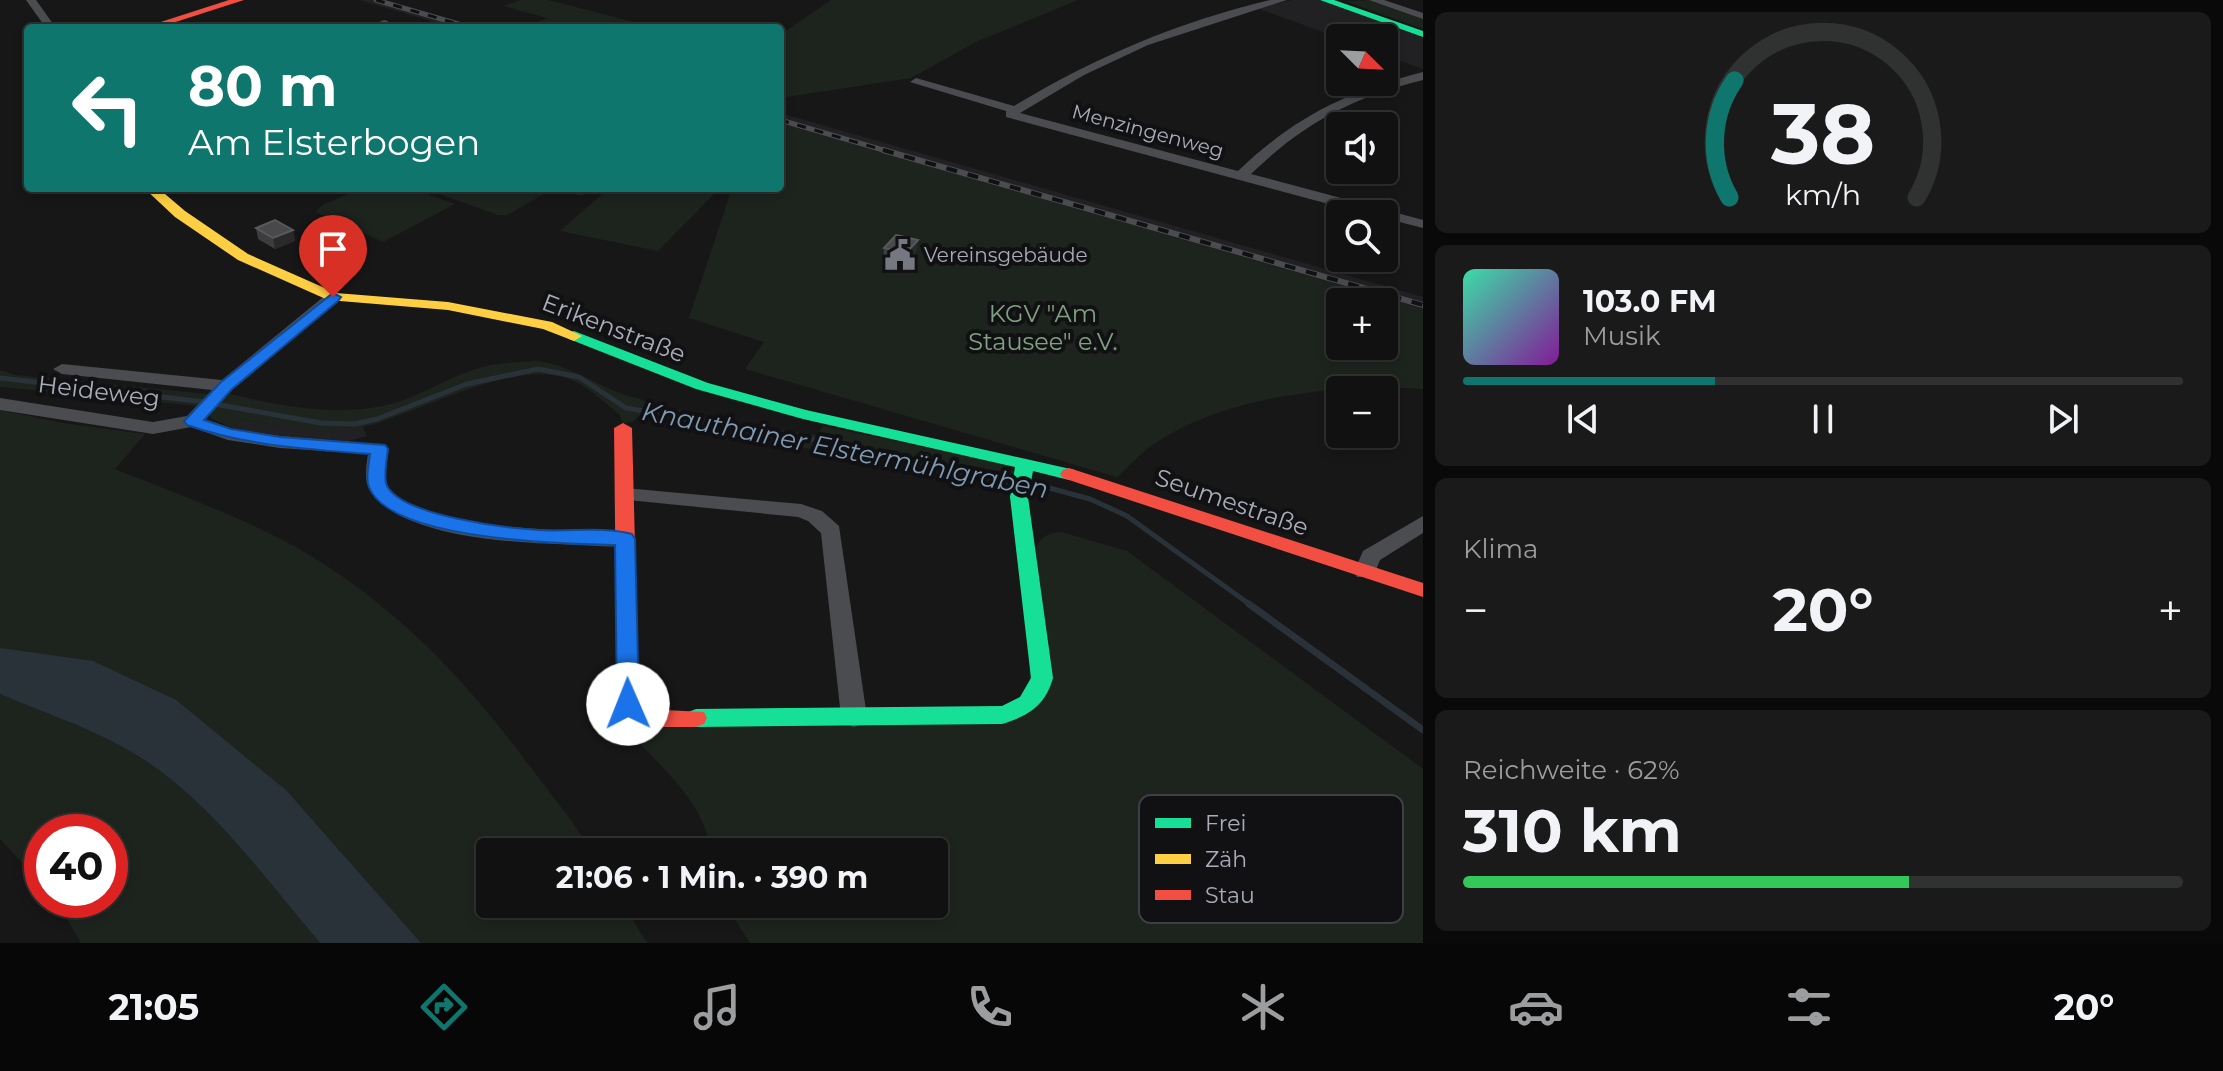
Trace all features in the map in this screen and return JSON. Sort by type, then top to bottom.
[{"type":"street","points":[[31,0],[48,24]]},
{"type":"street","points":[[160,24],[239,0]]},
{"type":"street","points":[[1016,110],[1083,68],[1129,47],[1194,22],[1282,0]]},
{"type":"street","points":[[1329,0],[1423,34]]},
{"type":"street","points":[[1374,0],[1423,16]]},
{"type":"street","points":[[1240,177],[1276,142],[1324,109],[1365,91],[1423,76]]},
{"type":"street","name":"Menzingenweg","points":[[916,82],[1016,110]]},
{"type":"street","name":"Menzingenweg","points":[[1016,110],[1010,114],[1329,200]]},
{"type":"street","name":"Erikenstraße","points":[[155,192],[180,214],[243,257],[333,297],[448,306],[547,325],[702,386],[803,414]]},
{"type":"street","name":"Menzingenweg","points":[[1398,218],[1423,224]]},
{"type":"street","name":"Heideweg","points":[[0,404],[153,428],[210,403],[333,297]]},
{"type":"street","name":"Heideweg","points":[[62,369],[210,403],[228,434],[280,442],[379,449],[376,483],[382,493],[409,513],[430,520],[536,537],[625,539]]},
{"type":"street","name":"Seumestraße","points":[[803,414],[1022,476],[1137,494],[1423,590]]},
{"type":"street","points":[[623,428],[628,704],[638,718],[1002,715],[1022,710],[1033,702],[1042,678],[1022,476]]},
{"type":"street","points":[[625,494],[801,511],[823,523],[831,531],[854,717]]},
{"type":"street","points":[[1365,572],[1371,556],[1423,523]]},
{"type":"shaded area","points":[[359,0],[384,0],[467,24],[440,24]]},
{"type":"shaded area","points":[[1293,0],[1319,0],[1386,24],[1326,24],[1326,33],[1256,8]]},
{"type":"shaded area","points":[[1398,28],[1423,37],[1423,69],[1398,60]]},
{"type":"shaded area","points":[[784,114],[1326,269],[1326,272],[1392,288],[1350,288],[784,124]]},
{"type":"shaded area","points":[[1398,290],[1423,297],[1423,309],[1398,302]]},
{"type":"shaded area","points":[[241,419],[289,427],[363,427],[367,436],[348,441],[284,437],[232,428]]},
{"type":"shaded area","points":[[0,648],[93,661],[176,700],[287,791],[421,943],[320,943],[228,834],[204,809],[149,763],[105,738],[0,694]]},
{"type":"green space","points":[[521,0],[548,0],[642,24],[531,24],[547,18],[503,6]]},
{"type":"green space","points":[[831,0],[1078,0],[976,42],[911,78],[784,97],[784,32]]},
{"type":"green space","points":[[1371,0],[1423,18],[1423,29],[1345,1]]},
{"type":"green space","name":"KGV \"Am Stausee\" e.V.","points":[[784,124],[1350,288],[1326,288],[1326,360],[1398,360],[1398,302],[1423,309],[1423,389],[1398,388],[1398,376],[1326,376],[1326,390],[1248,404],[1182,428],[1149,448],[1117,477],[745,369],[764,342],[689,318],[731,192],[784,192]]},
{"type":"green space","points":[[352,192],[421,192],[455,204],[383,242],[315,212]]},
{"type":"green space","points":[[434,192],[548,192],[507,215],[498,215]]},
{"type":"green space","points":[[565,192],[588,192],[582,196]]},
{"type":"green space","points":[[604,192],[716,192],[658,251],[560,231]]},
{"type":"green space","points":[[537,361],[572,371],[629,396],[699,415],[817,435],[823,426],[1006,464],[1017,475],[1014,491],[659,418],[637,417],[632,422],[622,423],[620,415],[588,389],[553,375],[526,375],[497,380],[381,422],[344,430],[299,428],[241,419],[232,428],[211,418],[209,410],[230,394],[315,409],[380,406],[410,398],[478,368]]},
{"type":"green space","points":[[0,370],[15,375],[207,394],[199,406],[0,387]]},
{"type":"green space","points":[[0,410],[63,423],[145,434],[115,469],[272,535],[365,593],[427,646],[483,706],[579,832],[583,838],[476,838],[476,918],[632,918],[647,943],[421,943],[287,791],[0,648]]},
{"type":"green space","points":[[1061,532],[1127,551],[1423,769],[1423,943],[750,943],[734,918],[948,918],[948,838],[708,838],[695,807],[641,745],[646,725],[1027,716],[1035,550],[1045,536]]},
{"type":"green space","points":[[0,694],[105,738],[149,763],[204,809],[228,834],[320,943],[81,943],[66,918],[128,918],[128,814],[24,814],[24,865],[0,839]]},
{"type":"building","points":[[275,220],[293,230],[273,238],[256,228]]},
{"type":"building","points":[[896,235],[918,240],[906,253],[884,248]]},
{"type":"waterway","name":"Knauthainer Elstermühlgraben","points":[[215,404],[321,423],[355,424],[377,419],[467,384],[538,369],[579,377],[626,408],[833,443],[1014,479]]},
{"type":"waterway","name":"Knauthainer Elstermühlgraben","points":[[0,378],[205,402]]},
{"type":"waterway","name":"Knauthainer Elstermühlgraben","points":[[1031,483],[1090,499],[1127,516],[1252,606]]},
{"type":"waterway","name":"Knauthainer Elstermühlgraben","points":[[1249,604],[1423,730]]},
{"type":"railway","points":[[376,0],[458,24]]},
{"type":"railway","points":[[784,121],[890,152]]},
{"type":"railway","points":[[883,150],[1423,305]]},
{"type":"traffic: fast","points":[[1325,0],[1423,34]]},
{"type":"traffic: fast","points":[[574,336],[702,386],[803,414],[1069,474]]},
{"type":"traffic: fast","points":[[696,718],[1002,715],[1028,703],[1037,693],[1042,678],[1019,497],[1025,464]]},
{"type":"traffic: slow","points":[[155,192],[180,214],[243,257],[333,297],[448,306],[547,325],[574,336]]},
{"type":"traffic: jam","points":[[160,24],[239,0]]},
{"type":"traffic: jam","points":[[623,428],[628,704],[638,718],[696,718]]},
{"type":"traffic: jam","points":[[1069,474],[1423,590]]},
{"type":"place","name":"Vereinsgebäude","points":[[900,255]]},
{"type":"route","points":[[333,297],[226,386],[193,421],[228,434],[280,442],[379,449],[376,483],[382,493],[409,513],[430,520],[536,537],[625,539],[628,704]]}]
